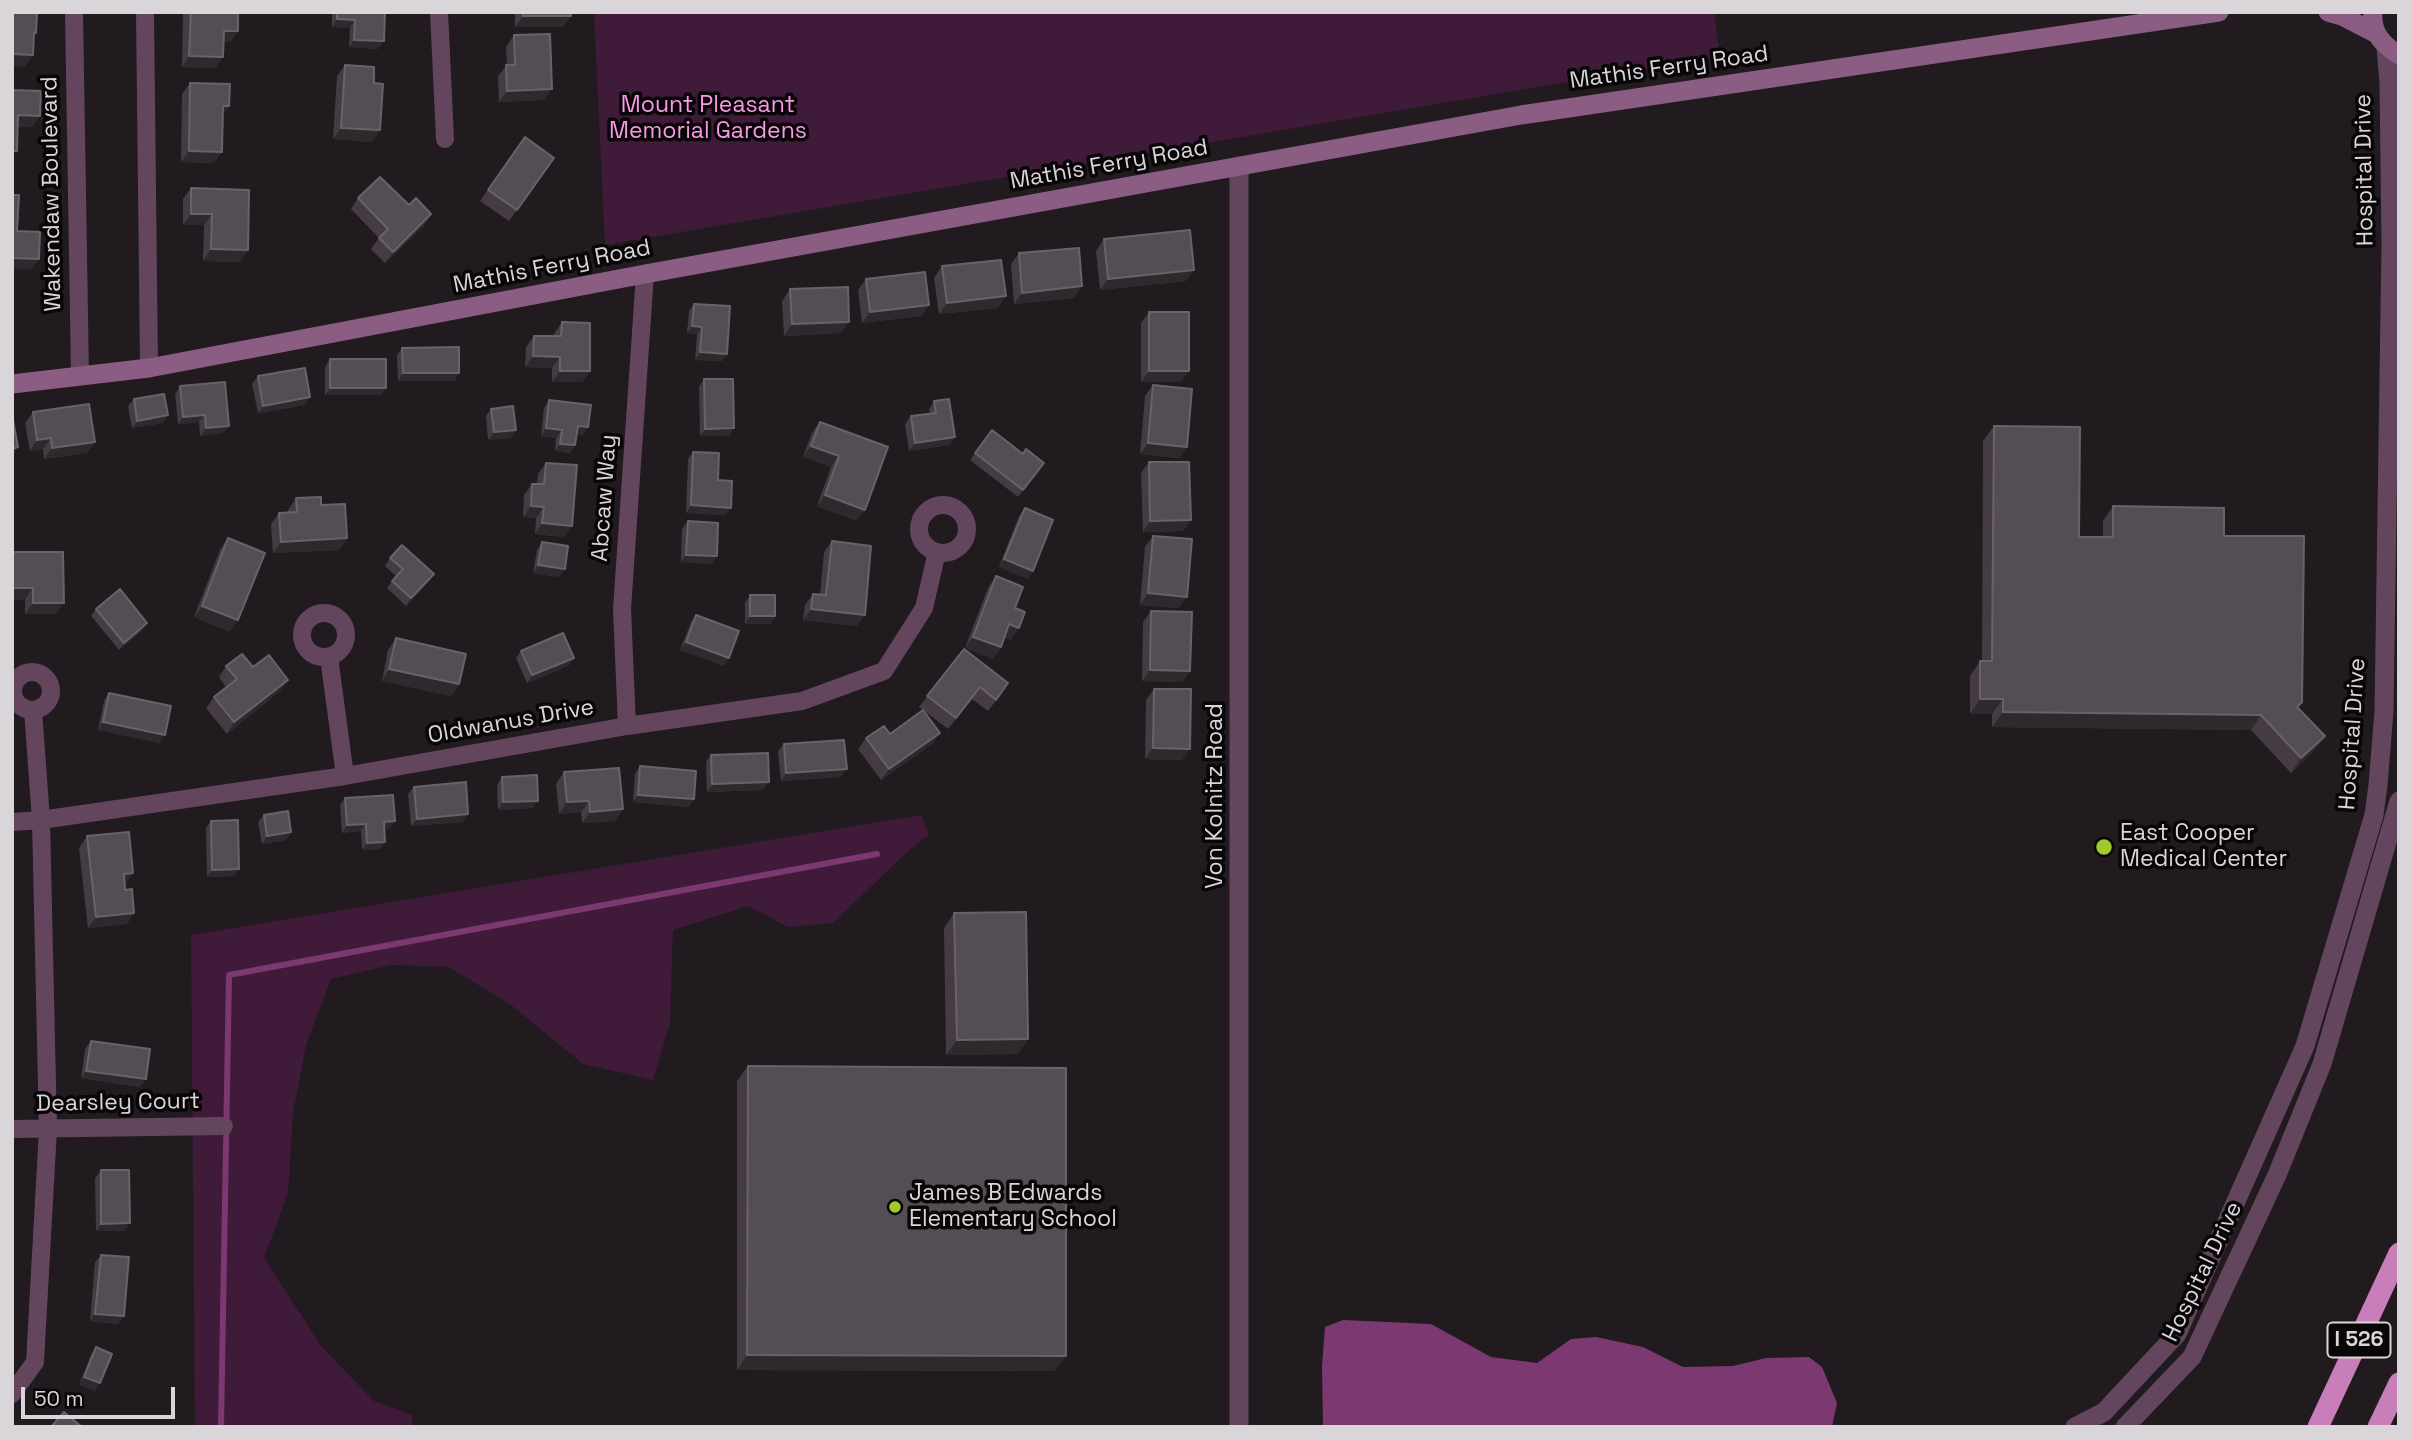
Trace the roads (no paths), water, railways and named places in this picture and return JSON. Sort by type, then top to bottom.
[{"type":"highway","name":"I 526","points":[[2318,1427],[2399,1252]]},
{"type":"highway","name":"I 526","points":[[2378,1427],[2399,1383]]},
{"type":"main road","name":"Mathis Ferry Road","points":[[12,384],[149,368],[645,274],[1521,115],[2219,12]]},
{"type":"main road","points":[[2328,12],[2342,16],[2387,45]]},
{"type":"main road","points":[[2373,12],[2372,19],[2387,45]]},
{"type":"street","name":"Wakendaw Boulevard","points":[[74,12],[80,376]]},
{"type":"street","points":[[145,12],[149,368]]},
{"type":"street","points":[[439,12],[446,139]]},
{"type":"street","name":"Hospital Drive","points":[[2075,1427],[2104,1412],[2177,1334],[2305,1046],[2374,815],[2384,711],[2391,244],[2387,45]]},
{"type":"street","name":"Von Kolnitz Road","points":[[1239,166],[1240,1427]]},
{"type":"street","name":"Abcaw Way","points":[[627,726],[622,609],[645,274]]},
{"type":"street","name":"Oldwanus Drive","points":[[12,822],[345,776],[627,726],[802,701],[884,671],[924,608],[937,552]]},
{"type":"street","points":[[329,657],[345,776]]},
{"type":"street","points":[[12,1394],[36,1362],[48,1129],[41,820],[33,710]]},
{"type":"street","name":"Hospital Drive","points":[[2126,1427],[2192,1357],[2277,1175],[2322,1064],[2399,801]]},
{"type":"street","name":"Dearsley Court","points":[[12,1129],[224,1126]]},
{"type":"waterway","points":[[221,1427],[229,975],[877,854]]},
{"type":"place","name":"East Cooper Medical Center","points":[[2104,847]]},
{"type":"place","name":"James B Edwards Elementary School","points":[[895,1207]]},
{"type":"park label","name":"Mount Pleasant Memorial Gardens","points":[[708,119]]}]
